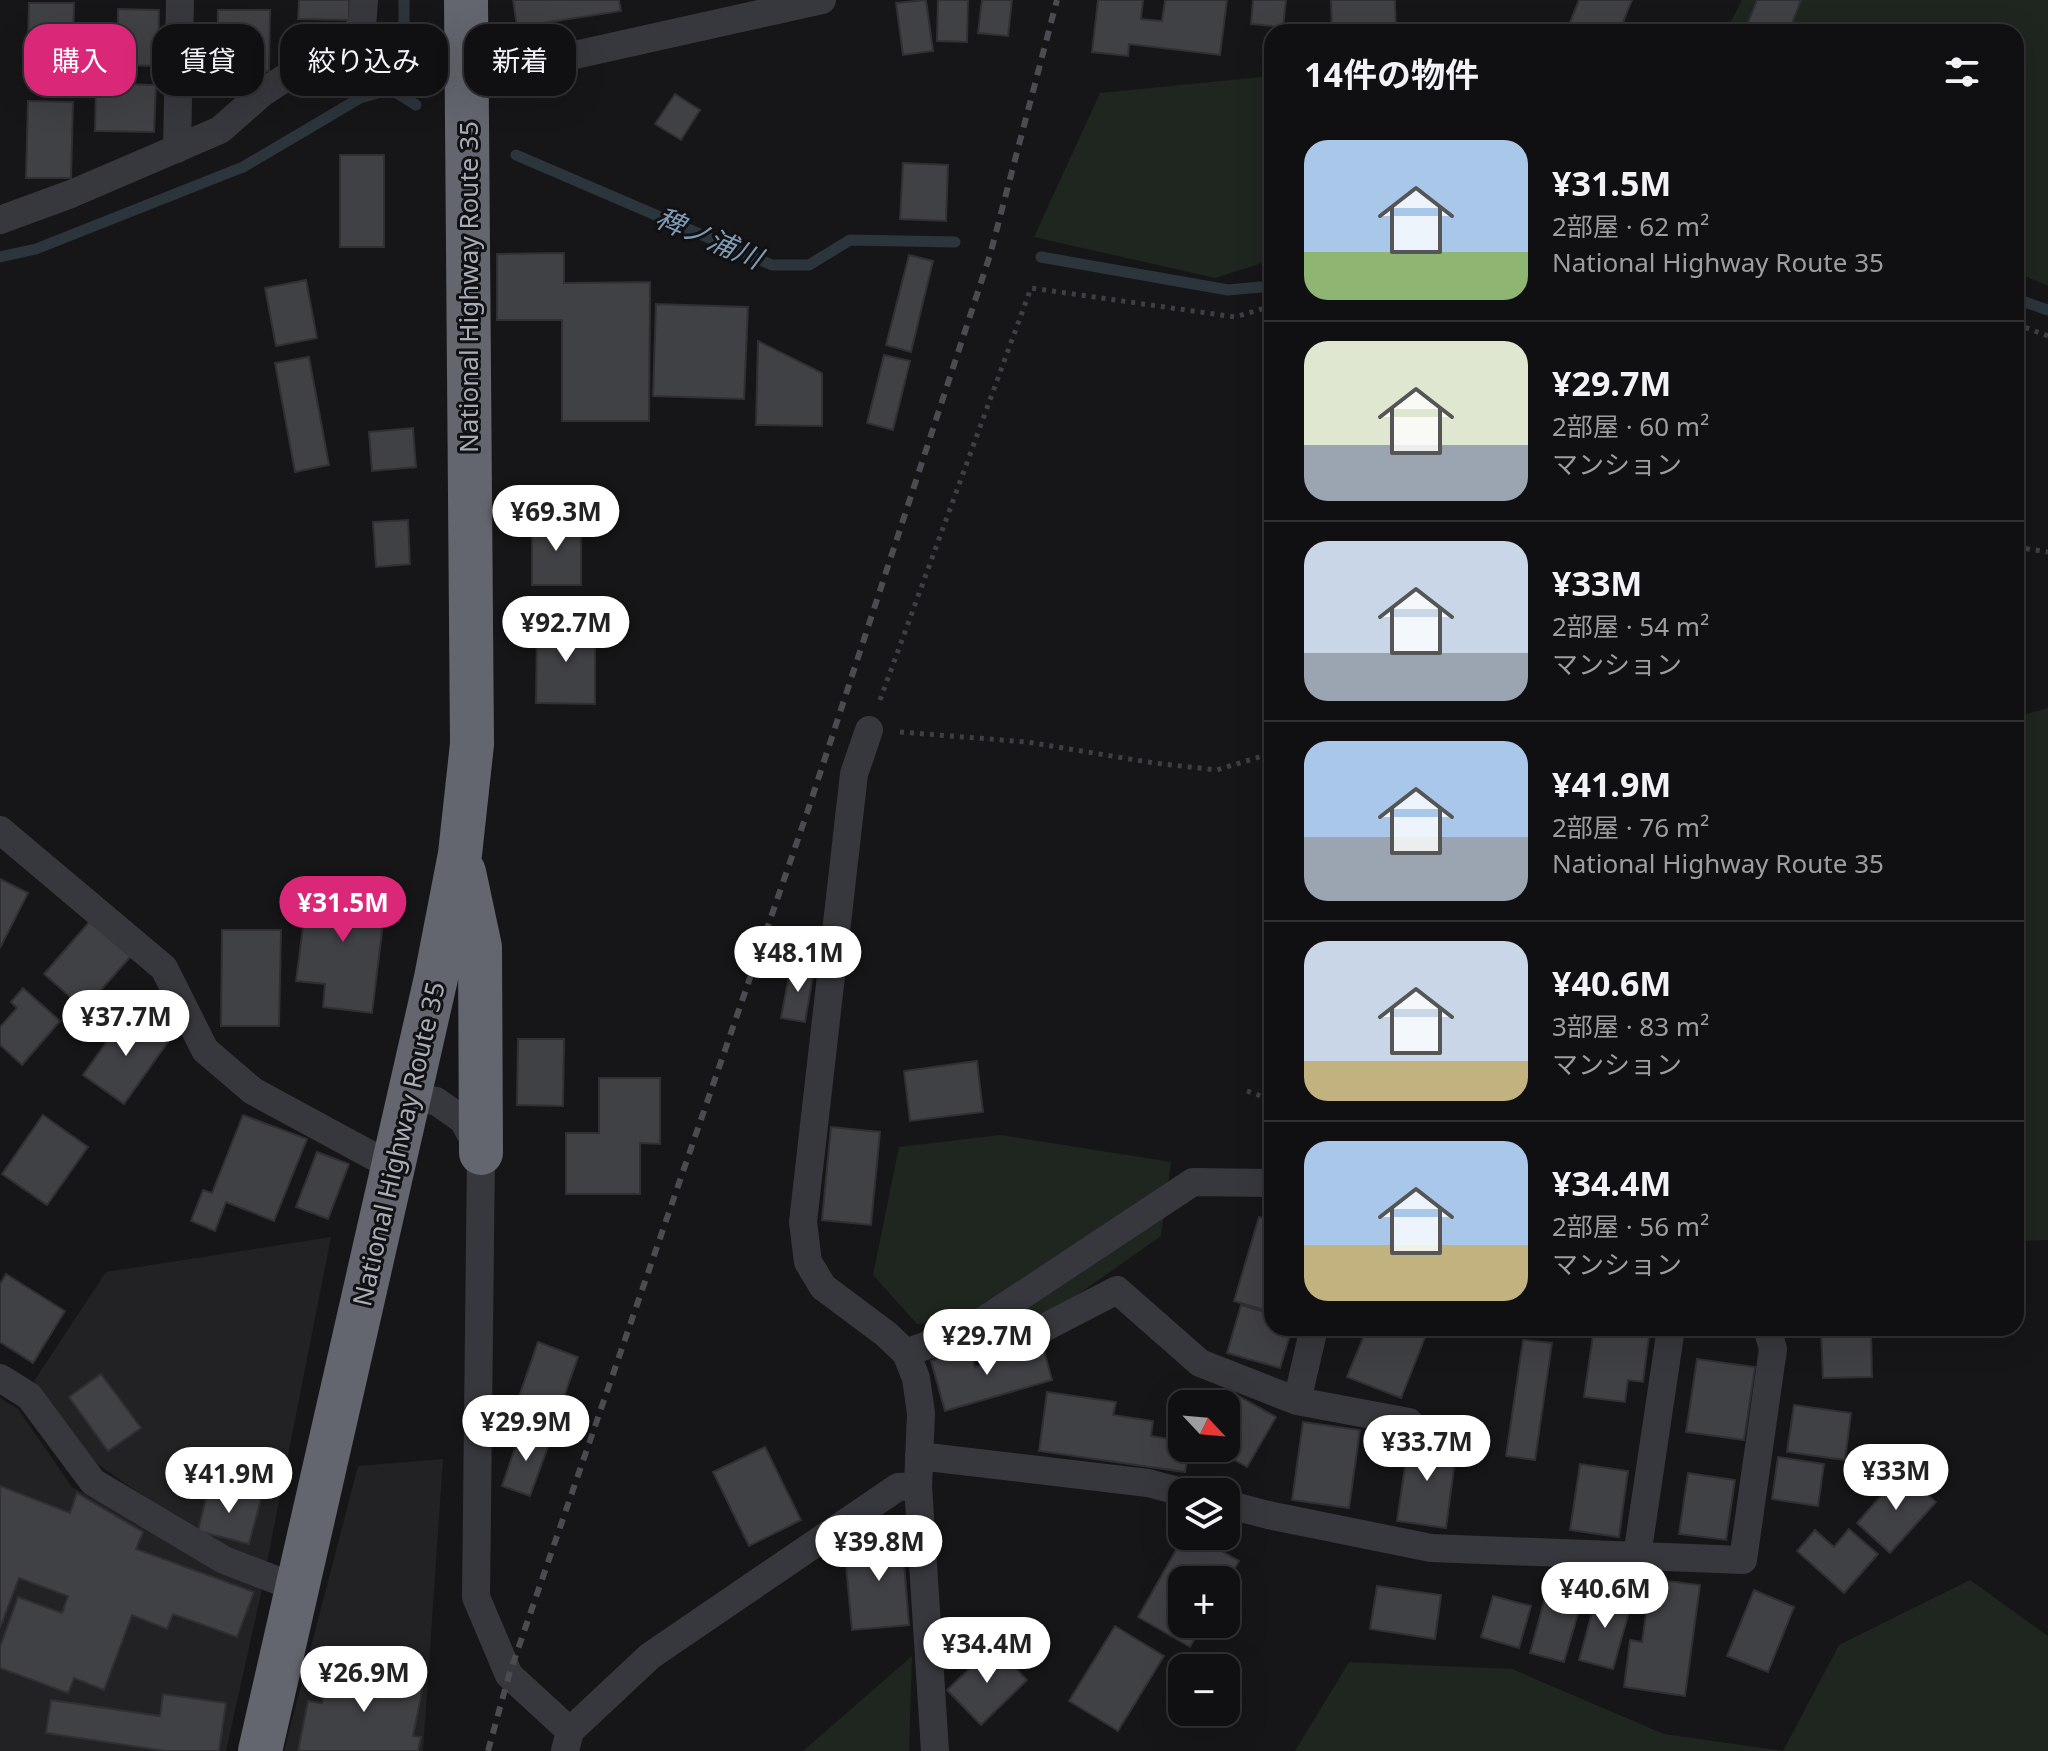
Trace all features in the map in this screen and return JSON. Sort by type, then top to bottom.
[{"type":"highway","name":"National Highway Route 35","points":[[466,0],[466,24]]},
{"type":"highway","name":"National Highway Route 35","points":[[260,1751],[395,1168],[460,854],[472,744],[467,96]]},
{"type":"highway","points":[[460,854],[480,947],[481,1153]]},
{"type":"street","points":[[177,149],[180,0]]},
{"type":"street","points":[[0,220],[71,194],[220,130],[262,93],[362,28],[364,0]]},
{"type":"street","points":[[576,55],[822,0]]},
{"type":"street","points":[[869,730],[854,774],[803,1222],[808,1262],[823,1287],[886,1334],[906,1353],[916,1378],[919,1401],[918,1486],[935,1751]]},
{"type":"street","points":[[0,830],[164,968],[205,1050],[253,1091],[395,1168]]},
{"type":"street","points":[[410,1098],[436,1101],[463,1120],[481,1153],[476,1597],[509,1675],[567,1741],[650,1656],[898,1487],[918,1486]]},
{"type":"street","points":[[906,1353],[971,1329],[1193,1182],[1264,1183]]},
{"type":"street","points":[[971,1329],[1034,1333],[1117,1290],[1200,1363],[1297,1401],[1409,1422]]},
{"type":"street","points":[[1297,1401],[1312,1336]]},
{"type":"street","points":[[1637,1556],[1670,1336]]},
{"type":"street","points":[[1240,1508],[1431,1548],[1743,1560],[1773,1349],[1769,1336]]},
{"type":"street","points":[[0,1378],[29,1396],[93,1482],[224,1560],[297,1588]]},
{"type":"street","points":[[919,1456],[1148,1483],[1168,1488]]},
{"type":"path","points":[[1264,308],[1235,317],[1031,288],[869,730],[1027,742],[1217,770],[1264,755]]},
{"type":"path","points":[[2024,327],[2048,336]]},
{"type":"path","points":[[2024,548],[2048,552]]},
{"type":"path","points":[[1247,1091],[1264,1097]]},
{"type":"shaded area","points":[[1742,0],[2048,0],[2048,286],[2024,276],[2024,24],[1730,23]]},
{"type":"shaded area","points":[[1264,77],[1264,263],[1215,278],[1034,237],[1100,93]]},
{"type":"shaded area","points":[[2048,708],[2048,1240],[2024,1241],[2024,715]]},
{"type":"shaded area","points":[[1000,1135],[1171,1162],[1161,1236],[1046,1317],[917,1324],[873,1275],[899,1147]]},
{"type":"shaded area","points":[[331,1237],[266,1567],[215,1546],[96,1463],[34,1381],[106,1272]]},
{"type":"shaded area","points":[[0,1398],[18,1409],[72,1487],[262,1589],[226,1751],[0,1751]]},
{"type":"shaded area","points":[[443,1459],[423,1751],[284,1751],[358,1466]]},
{"type":"shaded area","points":[[1970,1580],[2048,1636],[2048,1751],[1783,1751],[1839,1645]]},
{"type":"shaded area","points":[[912,1656],[909,1751],[803,1751]]},
{"type":"shaded area","points":[[1349,1662],[1512,1669],[1664,1734],[1783,1751],[1295,1751]]},
{"type":"building","points":[[299,0],[349,0],[349,20],[298,19]]},
{"type":"building","points":[[513,0],[619,0],[621,11],[536,24],[517,24]]},
{"type":"building","points":[[926,0],[933,51],[903,55],[896,3]]},
{"type":"building","points":[[938,0],[968,0],[967,42],[937,41]]},
{"type":"building","points":[[982,0],[1012,0],[1008,36],[978,33]]},
{"type":"building","points":[[1098,0],[1143,0],[1141,19],[1162,21],[1165,0],[1227,0],[1220,55],[1129,44],[1128,56],[1092,52]]},
{"type":"building","points":[[1253,0],[1286,0],[1283,24],[1251,24]]},
{"type":"building","points":[[1331,0],[1395,0],[1396,24],[1332,24]]},
{"type":"building","points":[[1579,0],[1632,0],[1622,24],[1569,24]]},
{"type":"building","points":[[1757,0],[1801,0],[1792,24],[1747,24]]},
{"type":"building","points":[[29,3],[74,3],[73,24],[28,24]]},
{"type":"building","points":[[118,9],[159,10],[159,24],[152,24],[152,66],[136,65],[136,24],[118,24]]},
{"type":"building","points":[[218,10],[270,10],[269,71],[264,71],[264,24],[218,24]]},
{"type":"building","points":[[136,84],[152,85],[152,96],[156,96],[154,132],[95,131],[96,96],[136,96]]},
{"type":"building","points":[[675,94],[700,110],[681,140],[655,124]]},
{"type":"building","points":[[28,101],[73,102],[71,178],[26,178]]},
{"type":"building","points":[[340,155],[384,155],[384,247],[340,247]]},
{"type":"building","points":[[903,163],[948,165],[946,221],[900,219]]},
{"type":"building","points":[[564,253],[564,283],[650,282],[649,421],[562,421],[562,320],[497,320],[497,254]]},
{"type":"building","points":[[909,255],[933,261],[911,352],[886,345]]},
{"type":"building","points":[[306,280],[317,338],[276,346],[265,288]]},
{"type":"building","points":[[656,304],[748,307],[744,399],[653,396]]},
{"type":"building","points":[[758,341],[822,373],[822,426],[756,425]]},
{"type":"building","points":[[884,355],[910,361],[893,430],[867,423]]},
{"type":"building","points":[[309,357],[329,465],[295,472],[275,363]]},
{"type":"building","points":[[413,428],[416,467],[372,471],[369,432]]},
{"type":"building","points":[[408,520],[410,564],[376,567],[373,522]]},
{"type":"building","points":[[532,521],[581,521],[581,585],[532,585]]},
{"type":"building","points":[[537,625],[595,625],[595,704],[536,703]]},
{"type":"building","points":[[0,879],[28,893],[0,948]]},
{"type":"building","points":[[309,881],[387,891],[372,1013],[323,1007],[325,984],[296,981]]},
{"type":"building","points":[[91,920],[131,956],[84,1009],[44,974]]},
{"type":"building","points":[[222,930],[281,930],[279,1026],[221,1026]]},
{"type":"building","points":[[791,965],[814,969],[805,1022],[781,1018]]},
{"type":"building","points":[[23,988],[60,1021],[22,1065],[0,1045],[0,1027],[17,1008],[11,1002]]},
{"type":"building","points":[[127,1013],[168,1042],[124,1104],[83,1075]]},
{"type":"building","points":[[518,1039],[564,1039],[563,1106],[517,1105]]},
{"type":"building","points":[[977,1061],[983,1112],[910,1121],[904,1071]]},
{"type":"building","points":[[599,1078],[660,1078],[660,1144],[640,1143],[640,1194],[566,1194],[566,1133],[599,1133]]},
{"type":"building","points":[[43,1115],[88,1147],[47,1205],[2,1174]]},
{"type":"building","points":[[243,1115],[307,1139],[274,1221],[226,1202],[215,1231],[191,1221],[203,1190],[212,1193]]},
{"type":"building","points":[[831,1127],[880,1132],[871,1225],[822,1220]]},
{"type":"building","points":[[317,1152],[349,1164],[328,1219],[296,1207]]},
{"type":"building","points":[[1259,1217],[1264,1219],[1264,1310],[1234,1301]]},
{"type":"building","points":[[6,1274],[65,1311],[33,1363],[0,1342],[0,1284]]},
{"type":"building","points":[[1241,1305],[1264,1312],[1264,1336],[1290,1336],[1280,1368],[1227,1353]]},
{"type":"building","points":[[1364,1336],[1426,1336],[1401,1398],[1347,1377]]},
{"type":"building","points":[[1593,1336],[1649,1336],[1643,1382],[1628,1380],[1625,1402],[1584,1397]]},
{"type":"building","points":[[1821,1336],[1871,1336],[1872,1377],[1823,1378]]},
{"type":"building","points":[[1523,1340],[1552,1343],[1535,1460],[1506,1456]]},
{"type":"building","points":[[538,1342],[578,1357],[554,1425],[514,1411]]},
{"type":"building","points":[[1043,1347],[1052,1380],[945,1411],[931,1361],[970,1350],[975,1367]]},
{"type":"building","points":[[1697,1359],[1755,1367],[1744,1440],[1686,1432]]},
{"type":"building","points":[[101,1374],[141,1428],[108,1451],[69,1397]]},
{"type":"building","points":[[1047,1392],[1116,1402],[1113,1415],[1153,1421],[1151,1436],[1168,1439],[1168,1462],[1187,1462],[1185,1472],[1039,1451]]},
{"type":"building","points":[[1240,1397],[1276,1417],[1247,1467],[1238,1462]]},
{"type":"building","points":[[1794,1405],[1851,1413],[1845,1460],[1787,1452]]},
{"type":"building","points":[[1303,1422],[1360,1430],[1349,1508],[1292,1500]]},
{"type":"building","points":[[521,1431],[550,1441],[530,1496],[502,1486]]},
{"type":"building","points":[[1409,1439],[1457,1445],[1446,1528],[1397,1521]]},
{"type":"building","points":[[765,1447],[801,1520],[749,1546],[713,1472]]},
{"type":"building","points":[[1778,1457],[1824,1464],[1818,1506],[1772,1499]]},
{"type":"building","points":[[1580,1464],[1628,1471],[1619,1537],[1570,1530]]},
{"type":"building","points":[[1902,1472],[1936,1502],[1890,1553],[1857,1523]]},
{"type":"building","points":[[1688,1473],[1735,1480],[1726,1540],[1679,1534]]},
{"type":"building","points":[[0,1486],[70,1513],[77,1493],[143,1532],[136,1549],[254,1592],[237,1637],[173,1614],[167,1629],[132,1615],[104,1690],[74,1678],[68,1693],[0,1668],[0,1647],[18,1597],[62,1613],[68,1596],[19,1578],[0,1628]]},
{"type":"building","points":[[209,1486],[261,1499],[249,1544],[198,1531]]},
{"type":"building","points":[[901,1527],[909,1625],[852,1630],[845,1555],[873,1552],[871,1530]]},
{"type":"building","points":[[1849,1529],[1878,1554],[1844,1593],[1797,1551],[1815,1530],[1834,1547]]},
{"type":"building","points":[[1176,1550],[1219,1550],[1239,1561],[1236,1566],[1168,1566],[1168,1634],[1138,1617]]},
{"type":"building","points":[[1651,1579],[1700,1585],[1685,1696],[1624,1687],[1630,1640],[1642,1642]]},
{"type":"building","points":[[1549,1583],[1584,1593],[1564,1662],[1530,1653]]},
{"type":"building","points":[[1377,1586],[1441,1595],[1435,1639],[1370,1629]]},
{"type":"building","points":[[1754,1590],[1794,1607],[1768,1672],[1727,1656]]},
{"type":"building","points":[[1598,1591],[1632,1601],[1613,1669],[1579,1660]]},
{"type":"building","points":[[1493,1596],[1531,1606],[1519,1648],[1481,1637]]},
{"type":"building","points":[[1115,1626],[1164,1656],[1118,1731],[1069,1701]]},
{"type":"building","points":[[1174,1638],[1195,1638],[1190,1647]]},
{"type":"building","points":[[994,1645],[1027,1680],[981,1725],[947,1690]]},
{"type":"building","points":[[343,1665],[424,1681],[413,1736],[421,1737],[418,1751],[298,1751],[308,1701],[322,1703],[326,1681],[339,1684]]},
{"type":"building","points":[[163,1694],[226,1703],[219,1751],[165,1751],[46,1733],[51,1700],[160,1716]]},
{"type":"waterway","points":[[404,0],[404,24]]},
{"type":"waterway","name":"稗ノ浦川","points":[[0,257],[36,249],[243,167],[360,98],[391,89],[416,105]]},
{"type":"waterway","name":"稗ノ浦川","points":[[516,155],[772,265],[809,265],[850,240],[955,242]]},
{"type":"waterway","name":"稗ノ浦川","points":[[1041,257],[1228,290],[1264,287]]},
{"type":"waterway","name":"稗ノ浦川","points":[[2024,302],[2048,310]]},
{"type":"railway","points":[[488,1751],[509,1675],[808,810],[990,255],[1057,0]]}]
